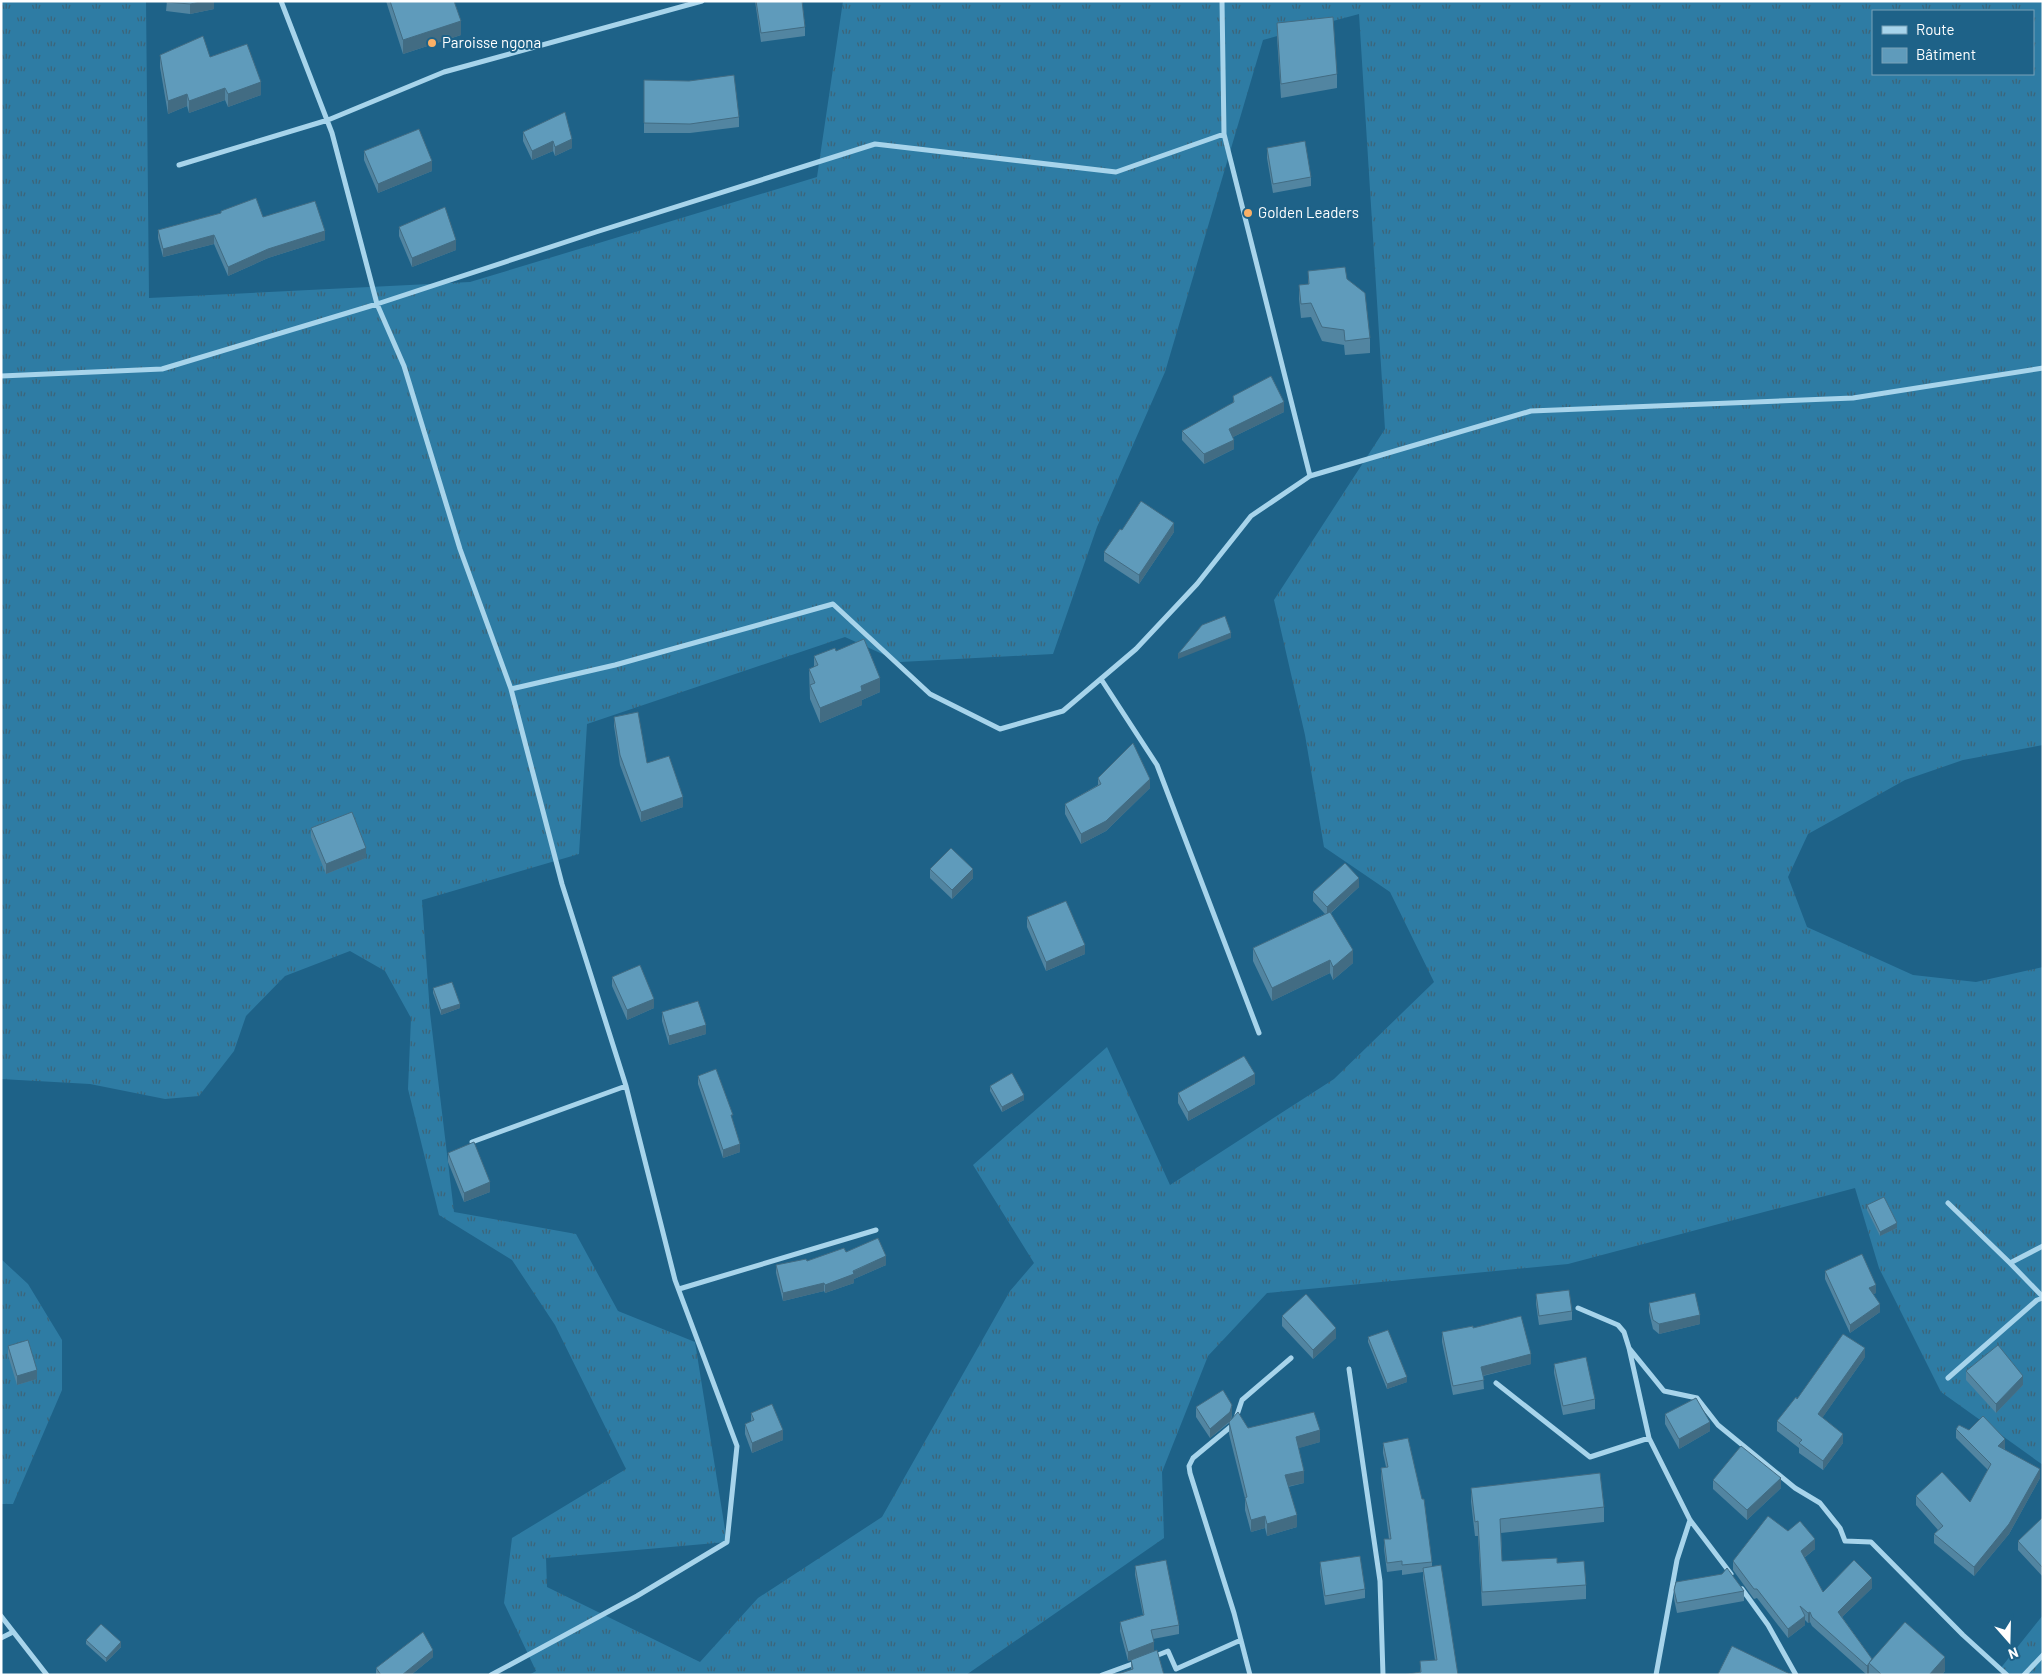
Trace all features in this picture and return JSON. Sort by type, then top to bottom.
[{"type":"street","points":[[281,1],[328,120],[377,304],[404,366],[460,549],[511,689],[562,884],[626,1086],[679,1289],[737,1446],[727,1542],[637,1596],[490,1675]]},
{"type":"street","points":[[179,165],[328,120],[444,72],[702,1]]},
{"type":"street","points":[[1222,1],[1224,134],[1310,476]]},
{"type":"street","points":[[1,376],[162,369],[377,304],[605,229],[874,144],[1116,172],[1224,134]]},
{"type":"street","points":[[511,689],[615,665],[833,604],[930,694],[1000,729],[1063,711],[1136,649],[1197,584],[1251,516],[1310,476],[1532,411],[1853,398],[2043,368]]},
{"type":"street","points":[[1101,679],[1157,765],[1259,1033]]},
{"type":"street","points":[[472,1142],[626,1086]]},
{"type":"street","points":[[1948,1203],[2043,1297],[2037,1300],[1948,1378]]},
{"type":"street","points":[[679,1289],[876,1230]]},
{"type":"street","points":[[2010,1263],[2043,1246]]},
{"type":"street","points":[[1578,1308],[1618,1325],[1624,1332],[1650,1438],[1690,1520],[1768,1625],[1796,1675]]},
{"type":"street","points":[[1629,1348],[1664,1391],[1697,1398],[1718,1425],[1789,1483],[1820,1503],[1840,1528],[1845,1541],[1871,1542],[1963,1635],[2006,1675]]},
{"type":"street","points":[[1250,1675],[1214,1547],[1190,1473],[1190,1466],[1193,1458],[1234,1424],[1242,1400],[1291,1358]]},
{"type":"street","points":[[1349,1369],[1380,1581],[1383,1675]]},
{"type":"street","points":[[1496,1383],[1590,1458],[1650,1438]]},
{"type":"street","points":[[1656,1675],[1677,1560],[1690,1520]]},
{"type":"street","points":[[1,1616],[47,1675]]},
{"type":"street","points":[[1,1638],[13,1632]]},
{"type":"street","points":[[1102,1675],[1168,1651],[1176,1668],[1241,1640]]},
{"type":"street","points":[[2024,1675],[2043,1655]]},
{"type":"green space","points":[[1,1],[146,1],[149,298],[470,282],[817,177],[843,1],[2043,1],[2043,745],[1963,760],[1905,780],[1808,834],[1788,877],[1807,927],[1913,975],[1976,982],[2043,967],[2043,1465],[1941,1392],[1879,1268],[1855,1188],[1568,1264],[1267,1293],[1208,1356],[1162,1472],[1164,1538],[966,1675],[529,1675],[536,1671],[504,1603],[512,1538],[626,1469],[555,1325],[512,1260],[439,1215],[408,1089],[411,1018],[385,971],[350,951],[285,976],[246,1016],[234,1051],[199,1096],[165,1099],[90,1084],[1,1079]],"holes":[[[1359,14],[1385,429],[1274,600],[1305,735],[1324,847],[1390,892],[1434,982],[1334,1079],[1170,1185],[1107,1047],[973,1165],[1034,1263],[1010,1291],[882,1517],[758,1598],[700,1662],[547,1587],[546,1558],[727,1542],[695,1342],[618,1311],[576,1234],[454,1212],[430,1013],[422,900],[579,854],[587,724],[845,637],[900,662],[1053,654],[1097,527],[1165,372],[1263,40]]]},
{"type":"green space","points":[[1,1259],[28,1284],[62,1340],[62,1390],[13,1504],[1,1504]]},
{"type":"green space","points":[[2043,1615],[2043,1675],[2006,1675],[2000,1669]]},
{"type":"building","points":[[167,1],[206,1],[190,4]]},
{"type":"building","points":[[390,1],[454,1],[461,21],[403,40]]},
{"type":"building","points":[[756,1],[802,1],[805,27],[761,33]]},
{"type":"building","points":[[1333,17],[1337,74],[1281,84],[1277,23]]},
{"type":"building","points":[[203,36],[210,57],[247,44],[261,82],[228,94],[225,88],[189,101],[187,94],[168,101],[160,55]]},
{"type":"building","points":[[734,75],[739,117],[690,124],[644,123],[644,80],[689,81]]},
{"type":"building","points":[[565,112],[572,139],[555,147],[553,141],[532,151],[523,132]]},
{"type":"building","points":[[419,129],[432,161],[378,184],[364,151]]},
{"type":"building","points":[[1305,141],[1311,177],[1273,184],[1267,148]]},
{"type":"building","points":[[256,198],[263,217],[315,201],[325,231],[268,249],[228,267],[214,235],[163,249],[158,230],[221,213],[221,211]]},
{"type":"building","points":[[445,207],[456,240],[412,258],[399,227]]},
{"type":"building","points":[[1345,267],[1347,279],[1365,293],[1370,338],[1345,341],[1344,330],[1322,327],[1311,303],[1301,304],[1299,285],[1309,284],[1308,271]]},
{"type":"building","points":[[1271,376],[1284,402],[1229,429],[1234,440],[1204,454],[1182,431],[1234,402],[1233,396]]},
{"type":"building","points":[[1141,501],[1174,523],[1139,575],[1104,552],[1120,529],[1122,530]]},
{"type":"building","points":[[1225,616],[1231,633],[1178,654],[1202,625]]},
{"type":"building","points":[[864,639],[880,678],[861,686],[862,691],[820,708],[810,685],[815,683],[809,669],[818,665],[814,656],[835,648],[836,651]]},
{"type":"building","points":[[638,712],[647,763],[669,756],[683,797],[641,812],[620,755],[614,717]]},
{"type":"building","points":[[1133,743],[1150,779],[1106,821],[1081,834],[1065,804],[1101,784],[1098,778]]},
{"type":"building","points":[[352,812],[366,848],[326,864],[311,828]]},
{"type":"building","points":[[951,848],[973,869],[952,890],[930,869]]},
{"type":"building","points":[[1345,863],[1359,878],[1327,907],[1313,892]]},
{"type":"building","points":[[1066,901],[1085,945],[1046,962],[1027,917]]},
{"type":"building","points":[[1330,912],[1353,950],[1333,967],[1330,960],[1272,988],[1253,948]]},
{"type":"building","points":[[640,965],[654,999],[627,1010],[612,977]]},
{"type":"building","points":[[452,982],[460,1004],[441,1010],[433,988]]},
{"type":"building","points":[[698,1001],[706,1025],[669,1036],[662,1012]]},
{"type":"building","points":[[1244,1056],[1255,1074],[1188,1112],[1178,1093]]},
{"type":"building","points":[[716,1069],[733,1115],[731,1115],[740,1144],[723,1150],[698,1076]]},
{"type":"building","points":[[1012,1073],[1024,1095],[1002,1107],[990,1086]]},
{"type":"building","points":[[474,1142],[490,1182],[464,1193],[448,1153]]},
{"type":"building","points":[[1884,1197],[1897,1223],[1880,1232],[1867,1205]]},
{"type":"building","points":[[878,1238],[886,1256],[853,1271],[854,1274],[825,1285],[824,1283],[783,1293],[776,1265],[806,1259],[807,1261],[844,1248],[846,1252]]},
{"type":"building","points":[[1862,1254],[1876,1285],[1869,1288],[1880,1304],[1850,1325],[1825,1271]]},
{"type":"building","points":[[1569,1290],[1572,1311],[1539,1316],[1536,1294]]},
{"type":"building","points":[[1695,1293],[1700,1315],[1659,1324],[1653,1320],[1649,1303]]},
{"type":"building","points":[[1306,1294],[1336,1328],[1313,1350],[1282,1316]]},
{"type":"building","points":[[1521,1316],[1531,1354],[1481,1367],[1484,1380],[1453,1386],[1442,1332],[1473,1326],[1473,1328]]},
{"type":"building","points":[[1388,1330],[1407,1377],[1387,1384],[1368,1337]]},
{"type":"building","points":[[1843,1334],[1865,1348],[1818,1414],[1843,1434],[1823,1461],[1799,1443],[1802,1440],[1777,1421],[1796,1397],[1797,1399]]},
{"type":"building","points":[[28,1340],[37,1370],[17,1376],[8,1346]]},
{"type":"building","points":[[1998,1345],[2023,1376],[1996,1404],[1966,1371]]},
{"type":"building","points":[[1586,1357],[1595,1399],[1563,1406],[1554,1364]]},
{"type":"building","points":[[1223,1390],[1232,1405],[1230,1412],[1210,1429],[1196,1407]]},
{"type":"building","points":[[1696,1398],[1710,1422],[1679,1439],[1665,1414]]},
{"type":"building","points":[[772,1404],[783,1430],[752,1443],[745,1424],[754,1420],[751,1413]]},
{"type":"building","points":[[1238,1412],[1248,1428],[1314,1412],[1320,1430],[1296,1437],[1304,1471],[1285,1475],[1297,1515],[1267,1524],[1265,1516],[1251,1520],[1229,1422]]},
{"type":"building","points":[[1983,1416],[2005,1439],[1998,1446],[2040,1469],[2009,1524],[1974,1567],[1934,1534],[1943,1526],[1916,1496],[1942,1472],[1970,1502],[1991,1464],[1956,1429],[1959,1425],[1969,1430]]},
{"type":"building","points":[[1408,1438],[1422,1499],[1424,1499],[1432,1562],[1402,1565],[1402,1561],[1387,1563],[1384,1539],[1391,1539],[1381,1468],[1388,1467],[1383,1443]]},
{"type":"building","points":[[1741,1446],[1781,1478],[1747,1510],[1713,1480]]},
{"type":"building","points":[[1600,1473],[1604,1507],[1500,1519],[1502,1561],[1557,1558],[1557,1563],[1584,1561],[1586,1585],[1482,1592],[1478,1521],[1475,1522],[1471,1488]]},
{"type":"building","points":[[1768,1516],[1788,1531],[1800,1521],[1815,1539],[1801,1551],[1823,1592],[1854,1560],[1872,1578],[1838,1612],[1872,1659],[1867,1666],[1812,1617],[1810,1612],[1808,1613],[1800,1606],[1805,1616],[1788,1629],[1733,1561]]},
{"type":"building","points":[[2043,1517],[2043,1568],[2018,1541]]},
{"type":"building","points":[[1360,1556],[1365,1589],[1325,1596],[1320,1562]]},
{"type":"building","points":[[1166,1560],[1179,1625],[1151,1630],[1154,1642],[1128,1652],[1120,1622],[1144,1615],[1135,1566]]},
{"type":"building","points":[[1441,1565],[1458,1675],[1402,1675],[1421,1672],[1420,1661],[1437,1660],[1423,1568]]},
{"type":"building","points":[[1727,1568],[1744,1591],[1677,1603],[1674,1590],[1676,1582],[1722,1574]]},
{"type":"building","points":[[1905,1622],[1945,1657],[1929,1675],[1882,1675],[1869,1663]]},
{"type":"building","points":[[101,1624],[121,1642],[106,1658],[86,1640]]},
{"type":"building","points":[[423,1632],[433,1650],[402,1675],[381,1675],[376,1668]]},
{"type":"building","points":[[1732,1646],[1792,1675],[1719,1675]]},
{"type":"building","points":[[1157,1650],[1164,1675],[1115,1675],[1133,1669],[1131,1660]]},
{"type":"place","name":"Paroisse ngona","points":[[432,43]]},
{"type":"place","name":"Golden Leaders","points":[[1248,213]]}]
